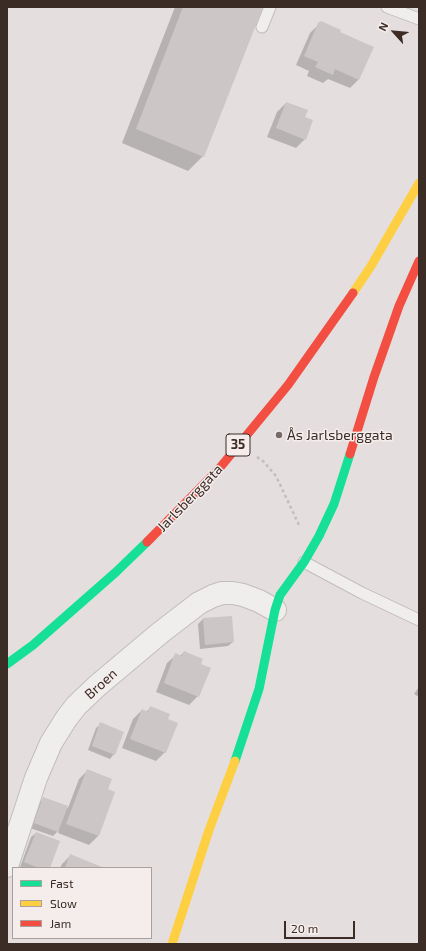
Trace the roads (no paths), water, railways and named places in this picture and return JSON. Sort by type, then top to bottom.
[{"type":"street","name":"Jarlsberggata","points":[[7,664],[33,645],[116,572],[169,521],[218,470],[288,385],[328,330],[371,266],[419,183]]},
{"type":"street","points":[[172,944],[209,830],[230,777],[259,689],[275,610],[280,595],[313,547],[334,504],[374,377],[399,306],[419,261]]},
{"type":"street","name":"Broen","points":[[7,866],[36,778],[51,743],[76,706],[160,633],[199,603],[213,596],[222,593],[243,595],[275,610]]},
{"type":"lane","points":[[262,27],[270,7]]},
{"type":"lane","points":[[388,7],[419,19]]},
{"type":"lane","points":[[304,562],[362,593],[419,620]]},
{"type":"place","name":"Ås Jarlsberggata","points":[[279,435]]}]
